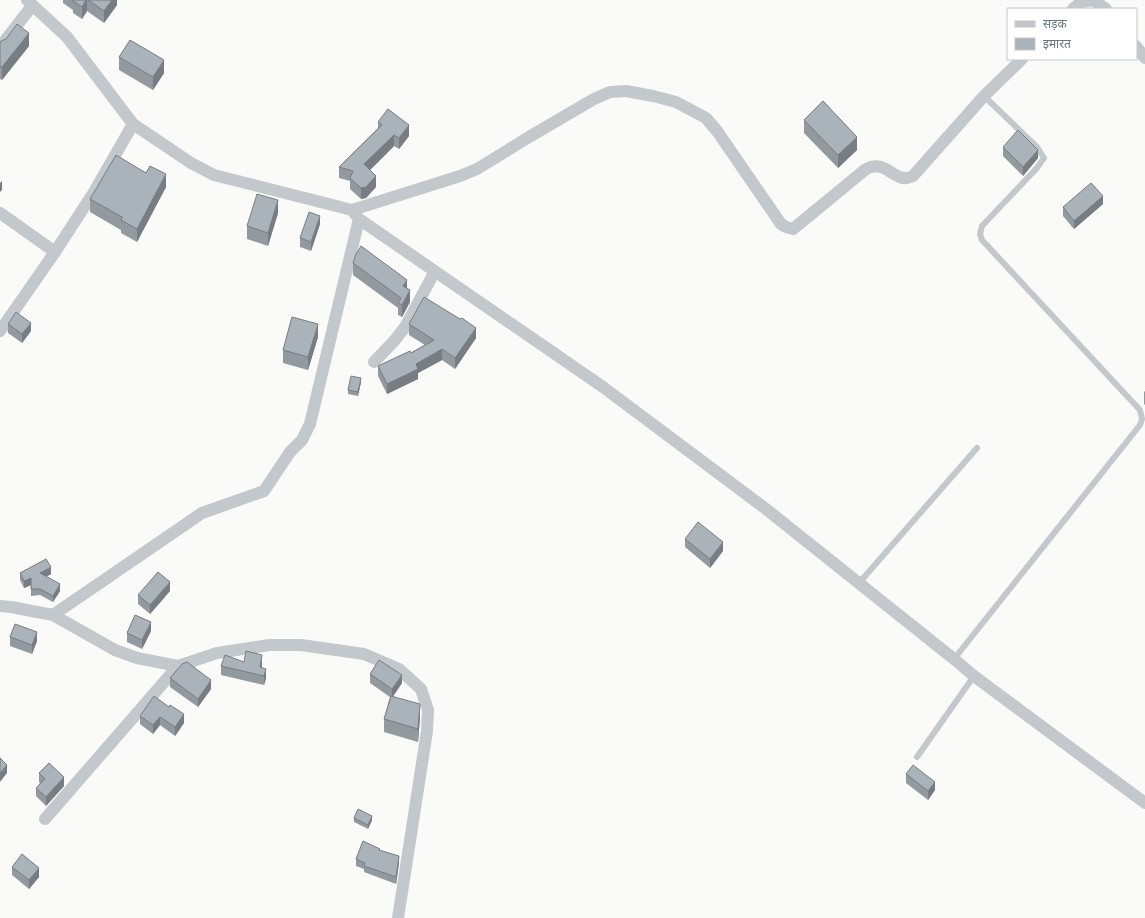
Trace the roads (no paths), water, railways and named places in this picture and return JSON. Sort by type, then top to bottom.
[{"type":"street","points":[[1074,8],[1081,2],[1093,0],[1105,8]]},
{"type":"street","points":[[0,47],[29,3],[67,37],[133,124],[185,160],[214,175],[356,215],[609,392],[766,509],[974,676],[1145,803]]},
{"type":"street","points":[[1137,47],[1145,58]]},
{"type":"street","points":[[356,215],[471,172],[594,99],[610,92],[626,91],[676,102],[706,118],[718,131],[781,224],[792,229],[798,226],[866,169],[872,166],[882,168],[900,177],[907,178],[913,176],[984,96],[1021,60]]},
{"type":"street","points":[[0,331],[55,252],[94,192],[133,124]]},
{"type":"street","points":[[0,213],[55,252]]},
{"type":"street","points":[[54,615],[202,513],[264,491],[290,452],[302,440],[310,424],[356,215]]},
{"type":"street","points":[[374,362],[405,327],[435,271]]},
{"type":"street","points":[[0,606],[54,615],[115,650],[137,658],[178,666],[217,653],[240,649],[269,645],[301,645],[364,654],[399,669],[422,689],[428,710],[427,731],[398,918]]},
{"type":"street","points":[[45,819],[178,666]]},
{"type":"lane","points":[[954,659],[1140,425],[1142,419],[1140,410],[982,240],[980,234],[982,226],[1036,169],[1044,158],[1037,147],[984,96]]},
{"type":"lane","points":[[859,583],[978,448]]},
{"type":"lane","points":[[917,756],[974,676]]}]
